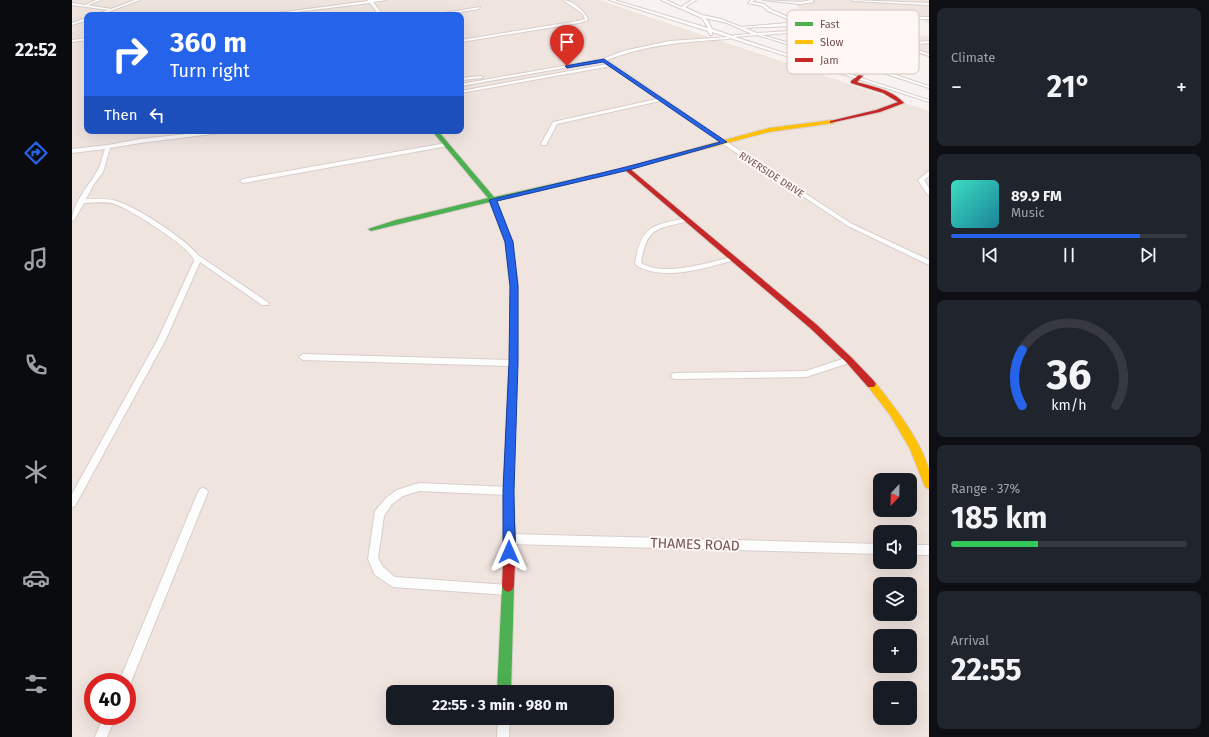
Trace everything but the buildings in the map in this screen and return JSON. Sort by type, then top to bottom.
[{"type":"street","points":[[72,9],[100,0]]},
{"type":"street","points":[[105,12],[138,0]]},
{"type":"street","points":[[286,12],[385,0]]},
{"type":"street","points":[[464,41],[579,22],[587,18],[584,13],[565,0]]},
{"type":"street","points":[[611,0],[710,30],[733,34],[760,35],[787,31]]},
{"type":"street","points":[[663,0],[702,16],[719,19],[760,35],[787,43]]},
{"type":"street","points":[[686,10],[683,6],[694,0]]},
{"type":"street","points":[[753,0],[750,3],[763,5],[768,10],[787,18]]},
{"type":"street","points":[[765,0],[800,3],[812,2],[810,0]]},
{"type":"street","points":[[853,0],[929,4]]},
{"type":"street","points":[[369,1],[378,12]]},
{"type":"street","points":[[72,4],[111,10]]},
{"type":"street","points":[[453,12],[478,8]]},
{"type":"street","points":[[702,16],[706,20],[710,30],[711,36],[707,39]]},
{"type":"street","points":[[919,18],[929,18]]},
{"type":"street","points":[[72,24],[84,20]]},
{"type":"street","points":[[740,27],[787,24]]},
{"type":"street","points":[[733,34],[735,25]]},
{"type":"street","points":[[733,34],[787,51]]},
{"type":"street","points":[[464,84],[604,60],[638,48],[682,40],[707,39],[733,34],[787,52]]},
{"type":"street","points":[[743,38],[769,38]]},
{"type":"street","points":[[72,41],[84,39]]},
{"type":"street","points":[[919,43],[929,42]]},
{"type":"street","points":[[781,49],[787,48]]},
{"type":"street","points":[[919,51],[929,55]]},
{"type":"street","name":"RIVERSIDE DRIVE","points":[[604,60],[724,142],[850,225],[929,263]]},
{"type":"street","points":[[464,91],[612,65]]},
{"type":"street","points":[[464,79],[521,72],[530,73]]},
{"type":"street","points":[[852,74],[929,97]]},
{"type":"street","points":[[852,74],[929,101]]},
{"type":"street","points":[[372,229],[420,215],[627,169],[769,130],[823,124],[878,111],[901,103],[899,99],[890,94],[854,82],[858,76],[864,74]]},
{"type":"street","points":[[890,74],[929,87]]},
{"type":"street","points":[[915,82],[922,81]]},
{"type":"street","points":[[544,144],[555,123],[661,99]]},
{"type":"street","points":[[72,151],[198,134]]},
{"type":"street","points":[[437,134],[493,200],[509,242],[514,286],[513,363],[508,491],[510,539],[504,685]]},
{"type":"street","points":[[244,182],[446,145]]},
{"type":"street","points":[[72,219],[91,184],[100,172],[108,147]]},
{"type":"street","points":[[627,169],[813,326],[849,360],[867,379],[893,412],[914,447],[929,484]]},
{"type":"street","points":[[929,173],[921,180],[929,193]]},
{"type":"street","points":[[83,201],[113,202],[126,206],[265,303]]},
{"type":"street","points":[[687,220],[652,229],[644,237],[638,264],[642,269],[649,271],[683,270],[732,259]]},
{"type":"street","points":[[72,503],[162,339],[194,270],[197,262],[196,256]]},
{"type":"street","points":[[194,270],[214,268]]},
{"type":"street","points":[[303,357],[513,363]]},
{"type":"street","points":[[675,376],[806,374],[849,360]]},
{"type":"street","points":[[508,491],[419,487],[400,493],[389,502],[379,514],[373,558],[379,571],[393,582],[508,590]]},
{"type":"street","points":[[129,673],[203,492]]},
{"type":"street","name":"THAMES ROAD","points":[[510,539],[873,549]]},
{"type":"street","points":[[917,550],[929,550]]},
{"type":"street","points":[[102,737],[107,725]]},
{"type":"street","points":[[503,737],[504,725]]},
{"type":"shaded area","points":[[72,0],[599,0],[787,63],[787,74],[819,74],[929,111],[929,737],[72,737]]},
{"type":"shaded area","points":[[793,0],[929,0],[929,24],[923,20],[919,20],[919,10],[799,9]]},
{"type":"shaded area","points":[[929,36],[929,57],[919,55],[919,37]]},
{"type":"traffic: fast","points":[[438,134],[493,200],[509,242],[514,286],[514,339]]},
{"type":"traffic: fast","points":[[371,229],[454,208],[593,177]]},
{"type":"traffic: fast","points":[[504,685],[508,586]]},
{"type":"traffic: slow","points":[[593,177],[769,130],[832,122]]},
{"type":"traffic: slow","points":[[871,384],[893,412],[914,447],[929,484]]},
{"type":"traffic: jam","points":[[832,122],[878,111],[901,103],[896,98],[885,92],[853,82],[861,76]]},
{"type":"traffic: jam","points":[[627,169],[813,326],[849,360],[871,384]]},
{"type":"traffic: jam","points":[[508,586],[510,539],[508,491],[514,339]]},
{"type":"route","points":[[509,552],[510,539],[508,491],[513,363],[514,286],[509,242],[493,200],[627,169],[724,142],[604,60],[567,66]]}]
